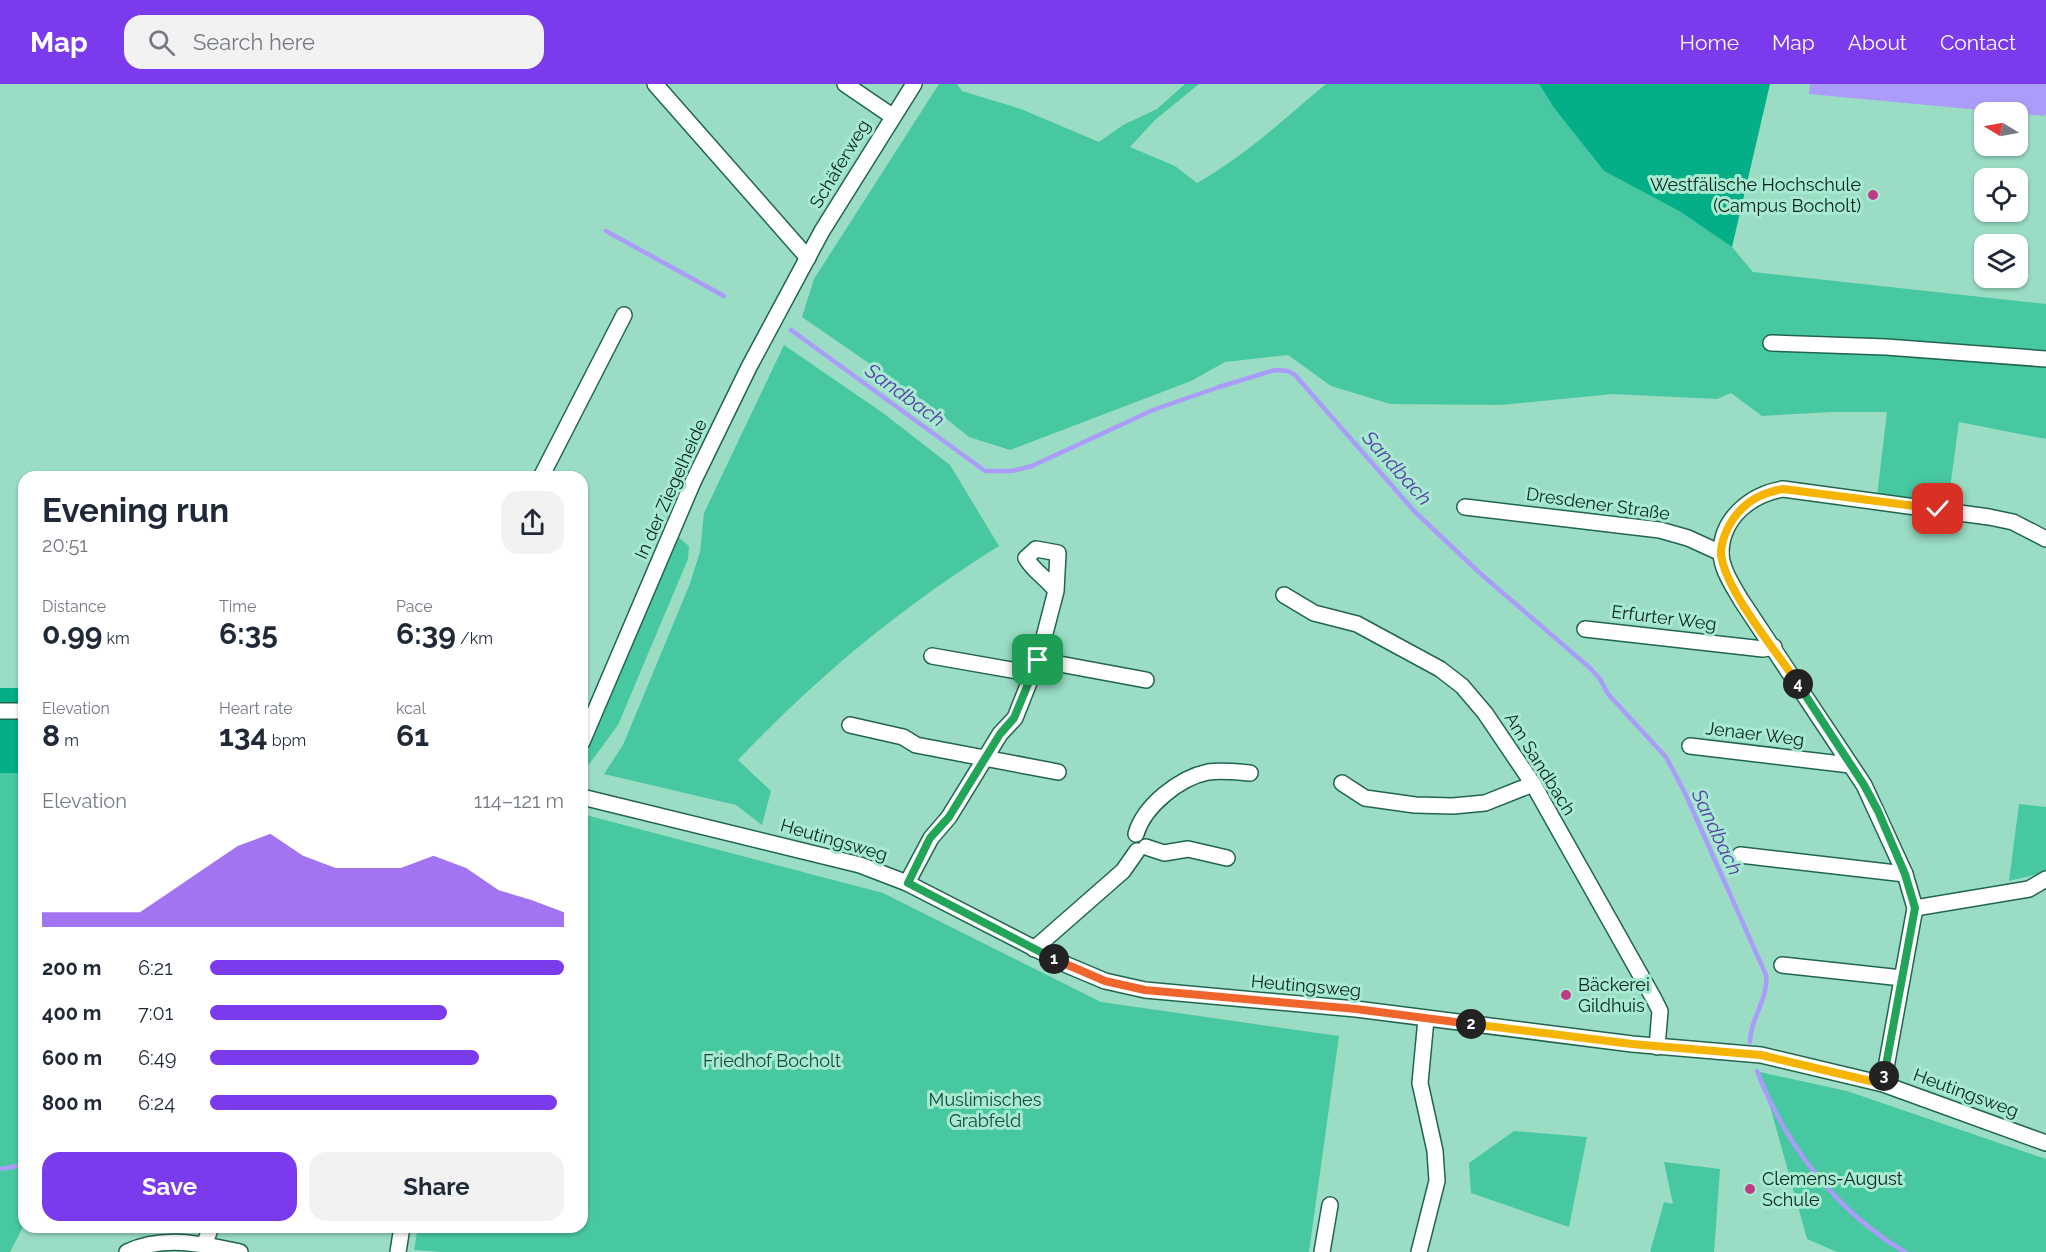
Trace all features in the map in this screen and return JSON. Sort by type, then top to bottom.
[{"type":"street","points":[[655,84],[808,258]]},
{"type":"street","name":"Schäferweg","points":[[845,84],[892,117]]},
{"type":"street","name":"Schäferweg","points":[[822,231],[914,84]]},
{"type":"street","name":"In der Ziegelheide","points":[[588,728],[693,482],[774,319],[822,231]]},
{"type":"street","points":[[544,471],[624,315]]},
{"type":"street","points":[[1771,343],[1886,347],[2046,359]]},
{"type":"street","points":[[1883,1084],[1915,908],[1905,874],[1878,811],[1774,647],[1741,600],[1727,575],[1721,553],[1730,524],[1738,511],[1750,500],[1768,491],[1783,489],[1989,517],[2013,522],[2046,539]]},
{"type":"street","name":"Dresdener Straße","points":[[1465,507],[1660,530],[1721,553]]},
{"type":"street","points":[[908,883],[930,838],[949,817],[1000,734],[1014,718],[1036,667],[1056,591]]},
{"type":"street","name":"Am Sandbach","points":[[1284,595],[1314,613],[1357,624],[1440,669],[1462,686],[1485,713],[1533,784],[1660,1011],[1657,1047]]},
{"type":"street","name":"Erfurter Weg","points":[[1585,629],[1763,650],[1774,647]]},
{"type":"street","points":[[932,656],[1146,680]]},
{"type":"street","points":[[0,711],[18,711]]},
{"type":"street","points":[[850,725],[903,737],[916,745],[985,760],[1058,772]]},
{"type":"street","name":"Jenaer Weg","points":[[1690,746],[1850,765]]},
{"type":"street","points":[[1034,949],[1124,871],[1142,849],[1145,836],[1136,834],[1140,820],[1156,803],[1187,780],[1207,772],[1250,773]]},
{"type":"street","points":[[1342,783],[1365,798],[1415,805],[1453,806],[1485,803],[1533,784]]},
{"type":"street","name":"Heutingsweg","points":[[588,798],[860,865],[908,883],[1034,949],[1105,981],[1145,990],[1356,1009],[1657,1047],[1761,1055],[1883,1084],[2046,1143]]},
{"type":"street","points":[[1142,849],[1164,853],[1188,849],[1227,858]]},
{"type":"street","points":[[1740,855],[1905,874]]},
{"type":"street","points":[[1915,908],[2029,889],[2046,879]]},
{"type":"street","points":[[1782,965],[1902,978]]},
{"type":"street","points":[[1419,1252],[1437,1181],[1435,1151],[1420,1083],[1426,1019]]},
{"type":"street","points":[[1323,1252],[1330,1205]]},
{"type":"street","points":[[204,1245],[209,1233]]},
{"type":"street","points":[[398,1252],[401,1233]]},
{"type":"street","points":[[127,1252],[148,1244],[176,1241],[240,1252]]},
{"type":"green space","points":[[939,84],[957,84],[962,91],[1021,109],[1099,142],[1123,125],[1157,109],[1185,84],[1199,84],[1155,120],[1130,147],[1175,166],[1197,183],[1248,149],[1326,84],[1539,84],[1554,108],[1604,171],[1679,211],[1732,247],[1753,272],[2046,304],[2046,439],[1959,422],[1948,503],[1877,496],[1887,412],[1762,416],[1731,393],[1717,399],[1613,394],[1500,405],[1390,404],[1331,386],[1288,355],[1225,362],[1191,381],[1010,450],[969,437],[928,404],[802,317],[814,279]]},
{"type":"green space","points":[[1539,84],[1770,84],[1732,247],[1679,211],[1604,171],[1554,108]]},
{"type":"green space","points":[[784,345],[883,413],[950,465],[999,546],[928,594],[861,645],[798,700],[738,760],[771,791],[762,825],[736,805],[604,774],[623,745],[689,586],[700,552],[704,513]]},
{"type":"green space","points":[[678,537],[689,546],[688,559],[618,725],[588,766],[588,749]]},
{"type":"green space","points":[[0,688],[18,688],[18,773],[0,773]]},
{"type":"green space","points":[[0,773],[18,773],[18,1233],[20,1233],[10,1252],[0,1252]]},
{"type":"green space","points":[[2019,804],[2046,807],[2046,872],[2009,881]]},
{"type":"green space","name":"Friedhof Bocholt","points":[[588,816],[883,893],[1101,1002],[1339,1036],[1309,1252],[442,1252],[414,1250],[417,1233],[588,1233]]},
{"type":"green space","points":[[1755,1071],[1847,1091],[2046,1159],[2046,1252],[1837,1252],[1807,1239],[1770,1106]]},
{"type":"green space","points":[[1514,1131],[1587,1137],[1569,1227],[1471,1193],[1469,1163]]},
{"type":"green space","points":[[1664,1162],[1720,1169],[1714,1252],[1650,1252],[1664,1202],[1673,1204]]},
{"type":"shaded area","points":[[1810,84],[2046,84],[2046,113],[2045,116],[2028,114],[2028,102],[1974,102],[1974,109],[1809,94]]},
{"type":"waterway","name":"Sandbach","points":[[606,231],[724,296]]},
{"type":"waterway","name":"Sandbach","points":[[791,330],[985,471],[1012,471],[1032,466],[1153,410],[1219,387],[1275,370],[1288,371],[1295,375],[1415,512],[1482,575],[1589,667],[1600,679],[1608,694],[1666,757],[1685,793],[1766,975],[1765,992],[1753,1025],[1750,1042]]},
{"type":"waterway","name":"Sandbach","points":[[1757,1071],[1783,1125],[1816,1174],[1857,1217],[1880,1236],[1905,1252]]},
{"type":"waterway","points":[[0,1169],[18,1166]]},
{"type":"place","name":"Westfälische Hochschule (Campus Bocholt)","points":[[1873,195]]},
{"type":"place","name":"Bäckerei Gildhuis","points":[[1566,995]]},
{"type":"place","name":"Clemens-August Schule","points":[[1750,1189]]},
{"type":"route","points":[[1038,660],[1035,674],[1014,718],[1000,734],[949,817],[930,838],[908,883],[1034,949],[1105,981],[1145,990],[1356,1009],[1632,1044],[1761,1055],[1883,1084],[1915,908],[1905,874],[1864,785],[1741,600],[1727,575],[1721,553],[1730,524],[1738,511],[1750,500],[1768,491],[1783,489],[1938,509]]},
{"type":"park label","name":"Muslimisches Grabfeld","points":[[985,1110]]}]
